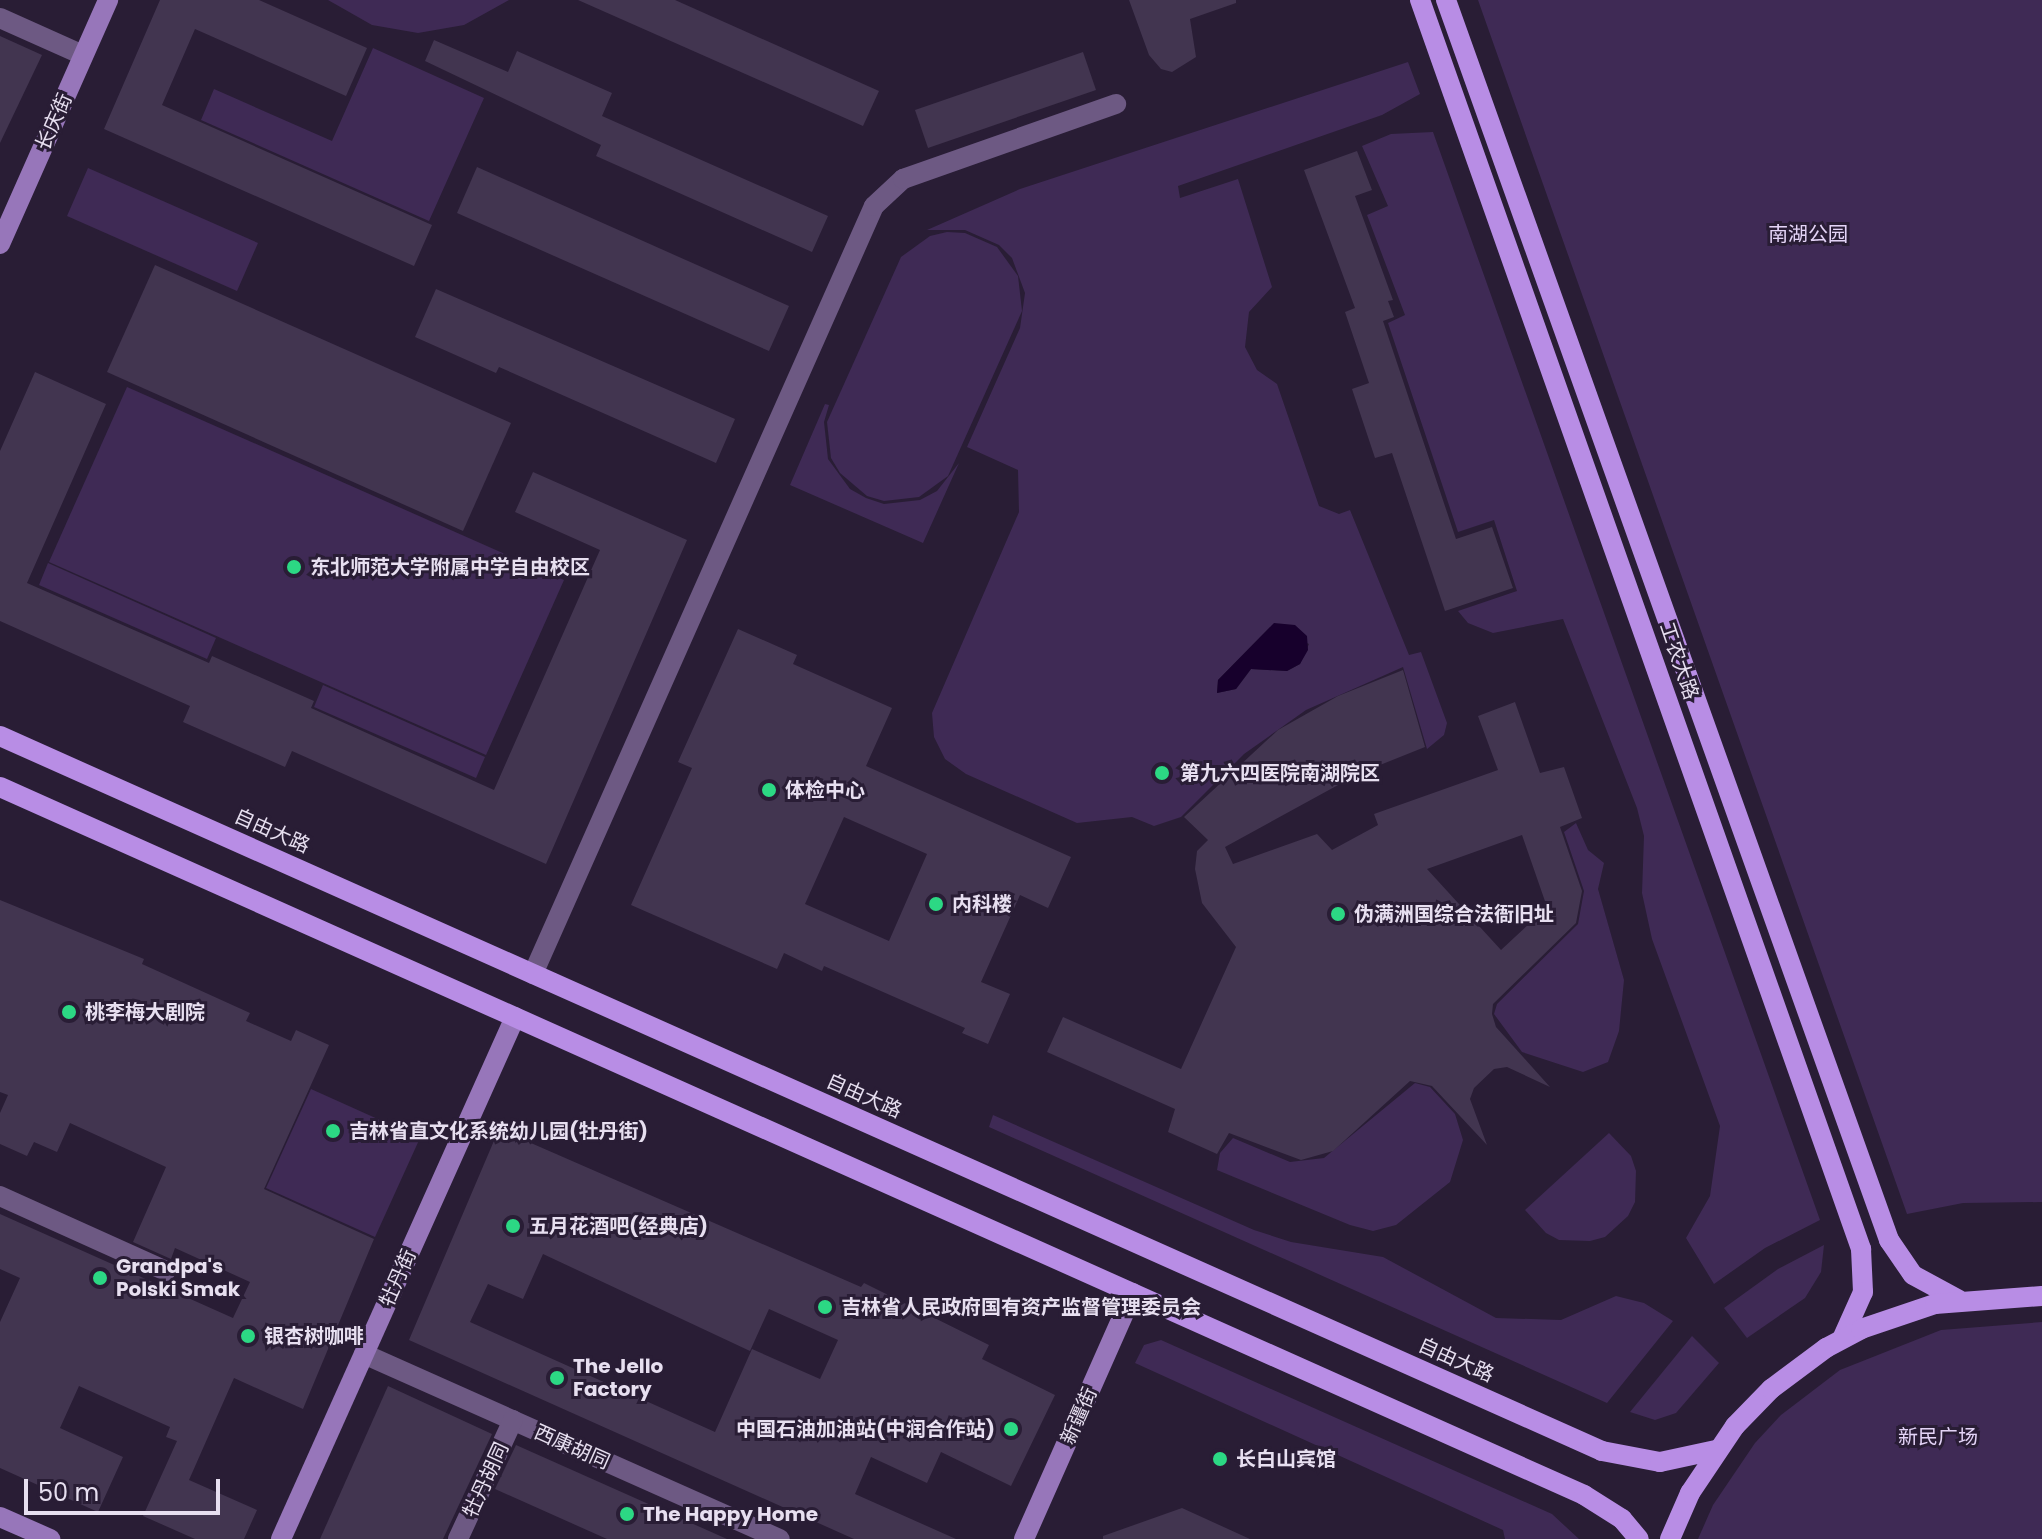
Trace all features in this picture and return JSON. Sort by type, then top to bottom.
[{"type":"main road","name":"工农大路","points":[[1420,0],[1861,1249],[1863,1292],[1842,1339]]},
{"type":"main road","name":"工农大路","points":[[1446,0],[1889,1240],[1913,1275],[1959,1300]]},
{"type":"main road","name":"自由大路","points":[[0,736],[1602,1451],[1660,1462],[1716,1450]]},
{"type":"main road","points":[[0,787],[1584,1495],[1622,1519],[1639,1539]]},
{"type":"main road","points":[[1670,1539],[1716,1450],[1763,1396],[1842,1339],[1897,1315],[1959,1300],[2042,1296]]},
{"type":"street","name":"长庆街","points":[[0,244],[108,0]]},
{"type":"street","points":[[0,18],[83,55]]},
{"type":"street","points":[[533,974],[874,206],[903,179],[1116,104]]},
{"type":"street","name":"牡丹街","points":[[281,1539],[515,1017]]},
{"type":"street","points":[[0,1196],[166,1271]]},
{"type":"street","name":"新疆街","points":[[1024,1539],[1133,1293]]},
{"type":"street","name":"西康胡同","points":[[364,1354],[780,1539]]},
{"type":"street","name":"牡丹胡同","points":[[458,1539],[513,1420]]},
{"type":"street","points":[[0,1517],[50,1539]]},
{"type":"green space","points":[[328,0],[509,0],[464,25],[418,33],[372,25]]},
{"type":"green space","name":"南湖公园","points":[[1478,0],[2042,0],[2042,1202],[1963,1203],[1907,1214]]},
{"type":"green space","points":[[373,48],[484,98],[429,221],[201,120],[214,89],[332,141]]},
{"type":"green space","points":[[1408,62],[1420,94],[1382,115],[1178,186],[1180,198],[1238,179],[1272,287],[1249,312],[1245,347],[1257,370],[1277,384],[1319,506],[1339,514],[1350,510],[1409,655],[1421,652],[1447,723],[1444,735],[1427,749],[1403,667],[1306,710],[1244,754],[1181,817],[1154,826],[1132,817],[1077,823],[966,774],[945,759],[934,737],[932,713],[1019,512],[1018,470],[967,447],[1020,328],[1025,293],[1012,258],[999,245],[965,230],[927,230],[1020,189]],"holes":[[[1270,627],[1309,644],[1300,664],[1287,671],[1251,669],[1236,689],[1217,693],[1218,680]]]},
{"type":"green space","points":[[1433,132],[1820,1220],[1765,1248],[1714,1284],[1686,1238],[1710,1196],[1720,1126],[1652,939],[1642,893],[1644,836],[1637,808],[1563,619],[1493,633],[1468,623],[1458,611],[1517,591],[1494,520],[1458,532],[1388,323],[1405,315],[1367,215],[1388,206],[1362,146],[1391,134]]},
{"type":"green space","points":[[88,168],[258,243],[237,291],[67,216]]},
{"type":"green space","points":[[947,232],[965,233],[997,247],[1018,276],[1022,311],[948,476],[919,497],[884,501],[867,496],[840,473],[831,458],[827,422],[901,257],[930,236]]},
{"type":"green space","points":[[127,387],[564,580],[486,755],[49,562]]},
{"type":"green space","points":[[825,404],[829,405],[824,422],[828,459],[850,489],[866,498],[884,504],[920,500],[937,491],[959,463],[923,543],[790,485]]},
{"type":"green space","points":[[48,563],[216,638],[207,659],[39,585]]},
{"type":"green space","points":[[323,685],[485,757],[476,778],[314,707]]},
{"type":"green space","points":[[1576,823],[1588,850],[1604,863],[1598,889],[1624,980],[1619,1031],[1608,1062],[1583,1072],[1522,1052],[1494,1014],[1497,1004],[1578,924],[1584,891],[1564,832]]},
{"type":"green space","points":[[1415,1083],[1430,1087],[1455,1114],[1463,1140],[1450,1182],[1396,1225],[1373,1231],[1350,1225],[1217,1170],[1220,1153],[1233,1138],[1290,1162],[1324,1158]]},
{"type":"green space","points":[[311,1089],[420,1138],[375,1237],[266,1188]]},
{"type":"green space","points":[[993,1115],[1254,1230],[1291,1242],[1383,1257],[1496,1318],[1561,1320],[1616,1296],[1644,1303],[1673,1321],[1607,1403],[989,1127]]},
{"type":"green space","points":[[1609,1133],[1631,1156],[1636,1171],[1635,1202],[1628,1216],[1605,1237],[1590,1241],[1559,1240],[1546,1233],[1525,1210]]},
{"type":"green space","points":[[1824,1245],[1821,1272],[1805,1298],[1747,1338],[1724,1308],[1778,1269]]},
{"type":"green space","name":"新民广场","points":[[2042,1322],[2042,1539],[1698,1539],[1713,1505],[1755,1443],[1781,1415],[1840,1370],[1941,1330]]},
{"type":"green space","points":[[1692,1336],[1719,1363],[1676,1413],[1655,1420],[1630,1412]]},
{"type":"green space","points":[[1161,1340],[1552,1514],[1579,1539],[1505,1539],[1503,1530],[1135,1363],[1144,1345]]},
{"type":"shaded area","points":[[1274,623],[1295,625],[1307,636],[1308,650],[1300,664],[1287,671],[1251,669],[1236,689],[1217,693],[1218,680]]},
{"type":"building","points":[[160,0],[259,0],[367,48],[346,96],[195,29],[162,105],[432,225],[414,266],[104,129]]},
{"type":"building","points":[[578,0],[675,0],[879,91],[863,126]]},
{"type":"building","points":[[1129,0],[1236,0],[1236,3],[1190,19],[1196,57],[1172,72],[1161,69],[1149,55]]},
{"type":"building","points":[[0,36],[42,55],[0,143]]},
{"type":"building","points":[[434,40],[508,72],[517,51],[612,93],[602,116],[828,216],[812,252],[596,156],[601,145],[425,61]]},
{"type":"building","points":[[1083,52],[1096,90],[928,148],[915,110]]},
{"type":"building","points":[[1357,151],[1372,190],[1355,196],[1393,300],[1388,301],[1394,317],[1383,321],[1456,539],[1492,527],[1513,588],[1445,611],[1392,453],[1375,458],[1352,389],[1369,383],[1345,312],[1355,308],[1304,170]]},
{"type":"building","points":[[477,167],[789,306],[769,351],[457,213]]},
{"type":"building","points":[[155,265],[511,423],[463,531],[107,372]]},
{"type":"building","points":[[436,289],[735,419],[716,463],[499,367],[496,373],[415,337]]},
{"type":"building","points":[[35,372],[106,404],[27,583],[209,663],[212,656],[314,701],[311,708],[494,790],[600,550],[515,512],[533,472],[687,540],[546,864],[292,751],[285,767],[183,722],[190,706],[0,621],[0,451]]},
{"type":"building","points":[[738,629],[797,655],[793,664],[892,708],[866,766],[1071,857],[1048,908],[1020,895],[981,982],[1010,994],[988,1044],[962,1033],[965,1028],[824,966],[822,971],[784,953],[777,969],[631,905],[692,768],[678,762]],"holes":[[[844,817],[927,854],[889,941],[805,904]]]},
{"type":"building","name":"伪满洲国综合法衙旧址","points":[[1403,670],[1425,747],[1360,773],[1225,847],[1233,864],[1317,834],[1332,850],[1378,825],[1374,814],[1498,770],[1478,716],[1515,702],[1540,773],[1564,767],[1582,818],[1560,827],[1582,891],[1576,923],[1493,1004],[1496,1027],[1550,1087],[1507,1067],[1494,1069],[1474,1088],[1470,1099],[1487,1145],[1432,1086],[1410,1081],[1333,1151],[1301,1160],[1229,1133],[1217,1154],[1168,1132],[1175,1109],[1047,1052],[1063,1017],[1181,1069],[1236,947],[1202,903],[1195,869],[1197,851],[1208,840],[1184,817],[1278,730],[1338,696]],"holes":[[[1522,835],[1547,907],[1501,950],[1427,869]]]},
{"type":"building","points":[[0,900],[144,959],[142,964],[250,1013],[246,1021],[291,1041],[296,1030],[329,1045],[264,1189],[374,1239],[303,1409],[234,1378],[189,1480],[257,1510],[244,1539],[195,1539],[143,1516],[177,1441],[166,1437],[170,1427],[79,1386],[60,1428],[123,1457],[98,1512],[0,1468],[0,1322],[20,1278],[0,1269],[0,1214],[233,1318],[250,1282],[175,1248],[171,1259],[133,1242],[166,1167],[70,1123],[57,1152],[34,1142],[27,1156],[0,1144],[0,1113],[8,1095],[0,1092]]},
{"type":"building","points":[[499,1129],[861,1287],[864,1283],[989,1345],[982,1359],[1055,1395],[1011,1486],[941,1452],[927,1483],[871,1457],[855,1494],[956,1539],[854,1539],[409,1340]],"holes":[[[543,1254],[750,1351],[769,1309],[838,1340],[820,1379],[752,1349],[715,1432],[470,1322],[488,1284],[523,1299]]]},
{"type":"building","points":[[388,1386],[492,1434],[443,1539],[320,1539]]},
{"type":"building","points":[[516,1445],[727,1539],[607,1539],[495,1489]]},
{"type":"building","points":[[1182,1508],[1250,1539],[1103,1539],[1103,1536]]},
{"type":"place","name":"东北师范大学附属中学自由校区","points":[[294,567]]},
{"type":"place","name":"第九六四医院南湖院区","points":[[1162,773]]},
{"type":"place","name":"体检中心","points":[[769,790]]},
{"type":"place","name":"内科楼","points":[[936,904]]},
{"type":"place","name":"伪满洲国综合法衙旧址","points":[[1338,914]]},
{"type":"place","name":"桃李梅大剧院","points":[[69,1012]]},
{"type":"place","name":"吉林省直文化系统幼儿园(牡丹街)","points":[[333,1131]]},
{"type":"place","name":"五月花酒吧(经典店)","points":[[513,1226]]},
{"type":"place","name":"Grandpa's Polski Smak","points":[[100,1278]]},
{"type":"place","name":"吉林省人民政府国有资产监督管理委员会","points":[[825,1307]]},
{"type":"place","name":"银杏树咖啡","points":[[248,1336]]},
{"type":"place","name":"The Jello Factory","points":[[557,1378]]},
{"type":"place","name":"中国石油加油站(中润合作站)","points":[[1011,1429]]},
{"type":"place","name":"长白山宾馆","points":[[1220,1459]]},
{"type":"place","name":"The Happy Home","points":[[627,1514]]}]
